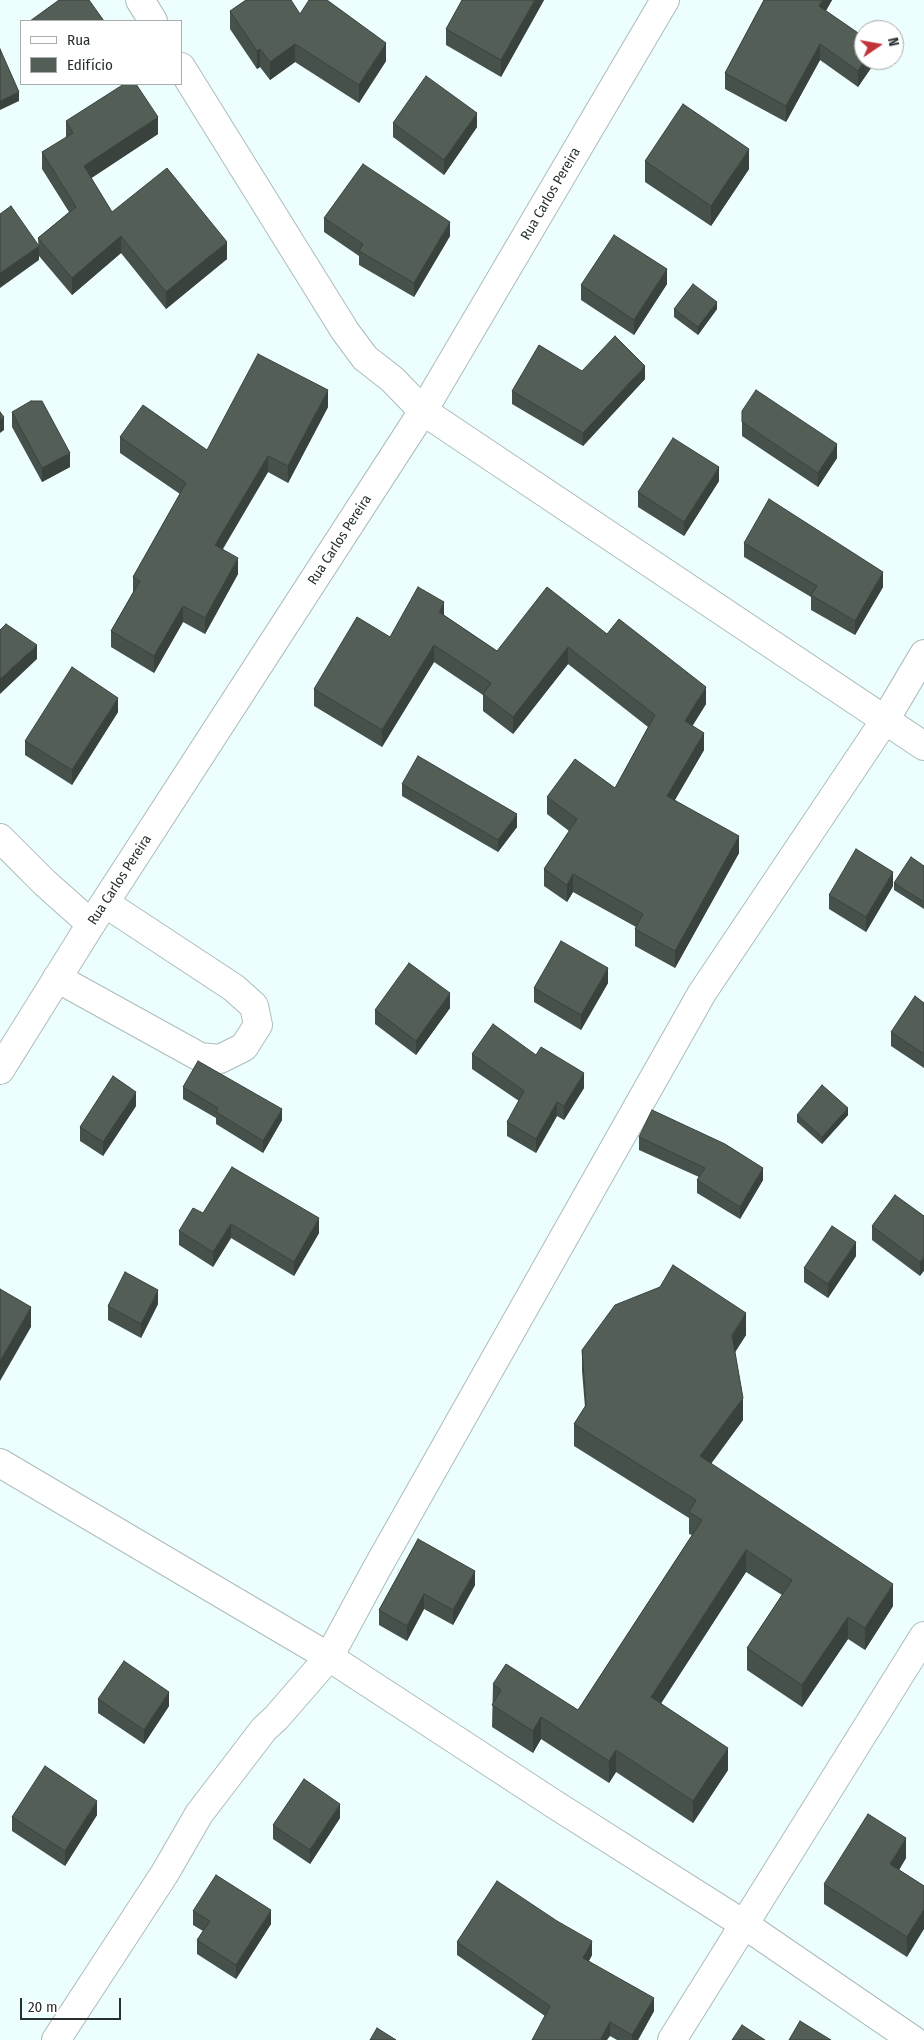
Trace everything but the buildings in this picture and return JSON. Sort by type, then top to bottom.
[{"type":"street","points":[[140,0],[152,20]]},
{"type":"street","name":"Rua Carlos Pereira","points":[[0,1070],[98,913],[423,412],[665,0]]},
{"type":"street","points":[[182,69],[345,332],[365,358],[392,379],[423,412],[924,746]]},
{"type":"street","points":[[56,2040],[165,1873],[199,1814],[264,1729],[276,1718],[329,1656],[702,993],[885,720],[924,654]]},
{"type":"street","points":[[0,838],[45,883],[234,988],[254,1006],[258,1025],[244,1047],[220,1059],[200,1056],[57,978]]},
{"type":"street","points":[[0,1463],[329,1656],[554,1804],[745,1925],[913,2040]]},
{"type":"street","points":[[672,2040],[924,1636]]}]
